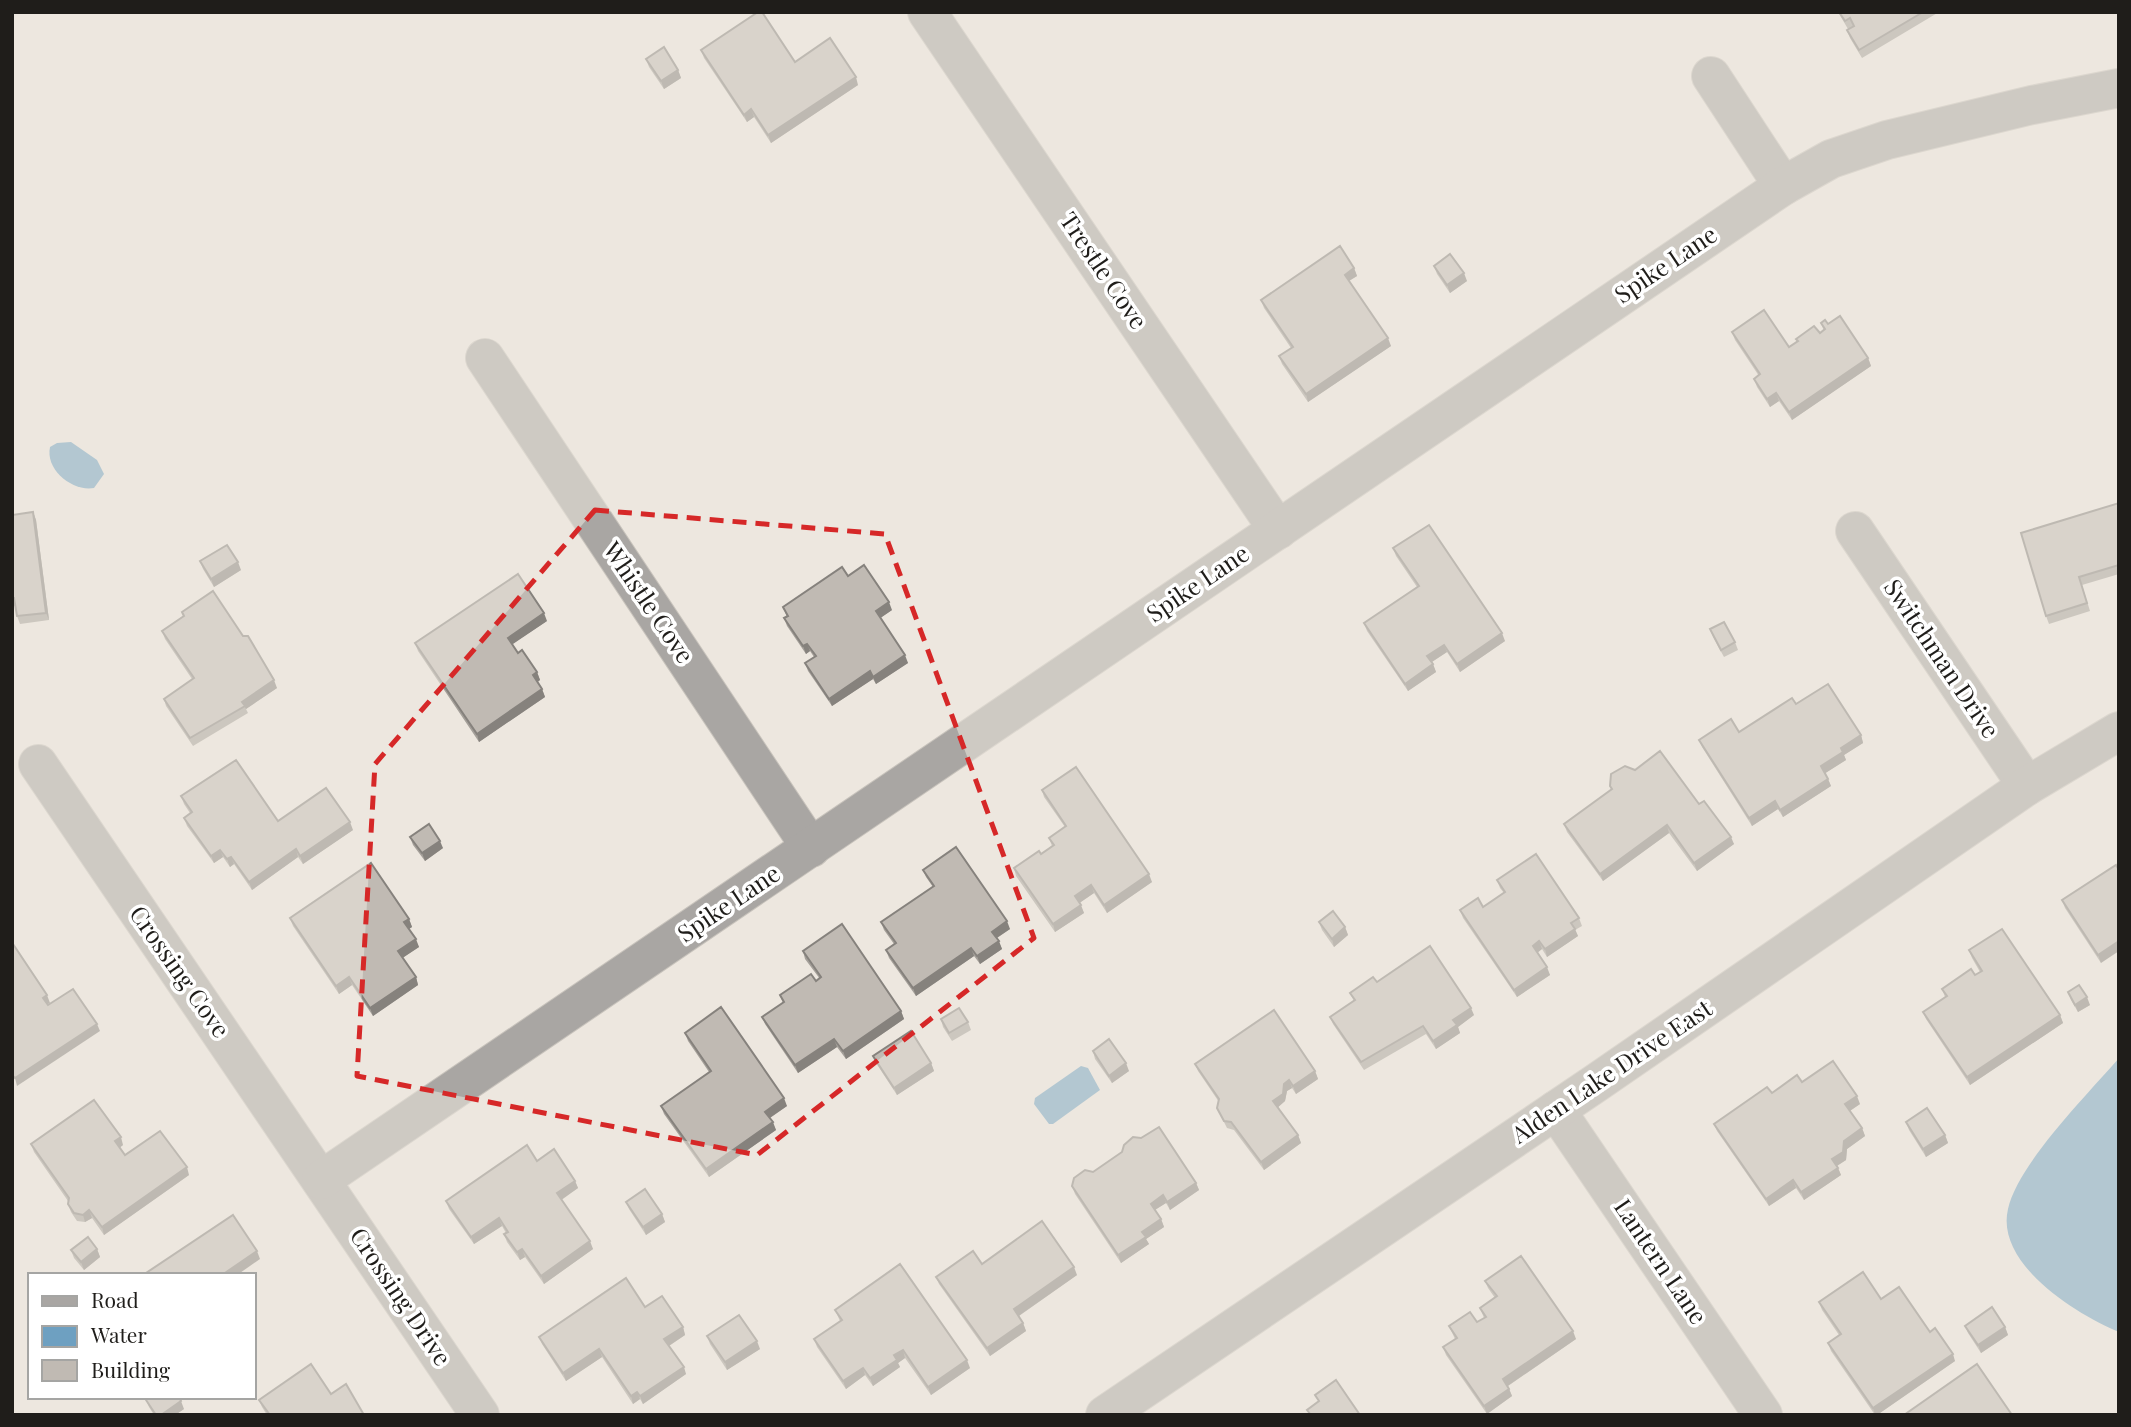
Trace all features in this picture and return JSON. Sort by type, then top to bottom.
[{"type":"street","name":"Trestle Cove","points":[[927,12],[1278,530]]},
{"type":"street","points":[[1711,76],[1783,186]]},
{"type":"street","name":"Spike Lane","points":[[321,1180],[1783,186],[1831,159],[1887,140],[2032,105],[2119,88]]},
{"type":"street","name":"Whistle Cove","points":[[485,358],[811,848]]},
{"type":"street","name":"Switchman Drive","points":[[1855,531],[2027,786]]},
{"type":"street","name":"Alden Lake Drive East","points":[[1105,1415],[1556,1110],[2027,786],[2119,732]]},
{"type":"street","name":"Crossing Cove","points":[[38,764],[321,1180]]},
{"type":"street","name":"Lantern Lane","points":[[1556,1110],[1763,1415]]},
{"type":"street","name":"Crossing Drive","points":[[321,1180],[480,1415]]},
{"type":"highlighted area","points":[[595,510],[885,534],[1034,938],[757,1155],[357,1076],[375,764]]},
{"type":"water","points":[[71,442],[97,460],[104,474],[94,488],[78,487],[70,483],[62,478],[52,464],[50,447],[57,443]]},
{"type":"water","points":[[2119,1058],[2119,1332],[2082,1313],[2043,1285],[2026,1268],[2014,1249],[2007,1229],[2008,1209],[2025,1172],[2055,1130]]},
{"type":"water","points":[[1081,1066],[1088,1068],[1100,1090],[1053,1124],[1049,1124],[1034,1104],[1035,1098]]},
{"type":"building","points":[[758,12],[762,12],[795,62],[830,38],[856,77],[768,135],[751,109],[744,115],[701,50]]},
{"type":"building","points":[[1839,12],[1923,12],[1859,50],[1847,30],[1854,26],[1850,18],[1845,21]]},
{"type":"building","points":[[664,47],[678,70],[661,81],[646,59]]},
{"type":"building","points":[[1340,246],[1354,268],[1345,275],[1388,338],[1306,394],[1279,356],[1293,347],[1261,300]]},
{"type":"building","points":[[1450,254],[1464,273],[1447,285],[1434,266]]},
{"type":"building","points":[[1764,310],[1789,347],[1814,326],[1820,333],[1825,329],[1821,323],[1825,320],[1828,324],[1840,316],[1868,358],[1789,412],[1776,393],[1767,399],[1754,379],[1760,374],[1732,332]]},
{"type":"building","points":[[2119,503],[2119,565],[2079,577],[2087,603],[2046,616],[2021,533]]},
{"type":"building","points":[[33,512],[46,613],[17,616],[12,598],[12,515]]},
{"type":"building","points":[[1429,525],[1502,633],[1457,664],[1444,645],[1427,656],[1433,664],[1405,684],[1364,623],[1419,586],[1393,548]]},
{"type":"building","points":[[227,545],[238,562],[211,579],[200,561]]},
{"type":"building","points":[[864,565],[889,602],[876,611],[905,655],[873,677],[870,671],[829,699],[805,663],[816,656],[807,644],[803,646],[784,618],[788,616],[783,607],[842,567],[848,576]]},
{"type":"building","points":[[518,574],[544,613],[508,638],[518,653],[522,650],[537,672],[533,675],[542,689],[477,734],[415,643]]},
{"type":"building","points":[[213,591],[243,636],[248,636],[274,680],[242,702],[245,706],[190,738],[164,699],[194,678],[162,631],[184,616],[182,612]]},
{"type":"building","points":[[1724,622],[1735,642],[1721,650],[1710,629]]},
{"type":"building","points":[[1828,684],[1861,735],[1841,748],[1843,752],[1821,766],[1828,779],[1780,810],[1775,801],[1749,818],[1699,740],[1731,719],[1739,732],[1792,698],[1796,704]]},
{"type":"building","points":[[1660,751],[1699,804],[1704,801],[1731,837],[1694,863],[1667,825],[1600,874],[1564,824],[1612,789],[1611,774],[1625,766],[1635,770]]},
{"type":"building","points":[[236,760],[278,821],[326,788],[350,822],[300,856],[296,849],[249,882],[231,857],[227,859],[220,850],[211,856],[184,818],[192,812],[181,796]]},
{"type":"building","points":[[1076,767],[1149,874],[1104,905],[1091,885],[1075,896],[1081,905],[1053,924],[1014,868],[1039,851],[1041,854],[1054,845],[1049,838],[1066,826],[1042,790]]},
{"type":"building","points":[[429,824],[440,841],[422,853],[410,837]]},
{"type":"building","points":[[956,847],[1007,921],[992,932],[999,941],[977,956],[971,948],[913,988],[886,950],[896,943],[881,922],[934,886],[923,870]]},
{"type":"building","points":[[1536,854],[1579,918],[1571,923],[1575,929],[1545,949],[1539,941],[1533,946],[1547,967],[1514,990],[1460,910],[1478,898],[1483,907],[1505,892],[1497,880]]},
{"type":"building","points":[[371,863],[409,919],[404,922],[416,939],[398,951],[416,977],[370,1008],[349,977],[336,986],[290,918]]},
{"type":"building","points":[[2116,865],[2119,870],[2119,941],[2098,955],[2062,900]]},
{"type":"building","points":[[1333,911],[1345,927],[1332,939],[1319,922]]},
{"type":"building","points":[[842,924],[901,1011],[843,1051],[834,1039],[795,1065],[762,1017],[784,1002],[780,995],[811,974],[816,981],[821,977],[803,951]]},
{"type":"building","points":[[2002,929],[2060,1015],[1967,1077],[1923,1012],[1947,996],[1942,989],[1971,969],[1975,975],[1982,971],[1969,950]]},
{"type":"building","points":[[13,944],[47,995],[43,998],[48,1005],[73,989],[97,1024],[15,1078],[12,1075]]},
{"type":"building","points":[[1430,946],[1471,1008],[1453,1020],[1457,1025],[1433,1041],[1423,1026],[1361,1062],[1330,1017],[1355,1000],[1350,993],[1373,977],[1377,982]]},
{"type":"building","points":[[2079,985],[2087,997],[2075,1005],[2068,992]]},
{"type":"building","points":[[721,1007],[784,1098],[765,1112],[773,1122],[706,1169],[661,1106],[711,1071],[685,1033]]},
{"type":"building","points":[[959,1008],[968,1022],[949,1033],[941,1019]]},
{"type":"building","points":[[1274,1010],[1315,1071],[1293,1086],[1289,1080],[1284,1084],[1283,1094],[1273,1101],[1298,1135],[1261,1162],[1231,1122],[1224,1121],[1217,1108],[1219,1099],[1195,1064]]},
{"type":"building","points":[[911,1031],[931,1063],[894,1088],[873,1056]]},
{"type":"building","points":[[1109,1039],[1126,1063],[1109,1076],[1093,1051]]},
{"type":"building","points":[[1833,1061],[1857,1096],[1845,1104],[1862,1128],[1844,1141],[1843,1152],[1832,1159],[1838,1168],[1801,1192],[1793,1180],[1766,1199],[1714,1124],[1767,1087],[1772,1093],[1797,1075],[1802,1082]]},
{"type":"building","points":[[94,1100],[121,1137],[115,1141],[125,1155],[160,1131],[187,1167],[102,1227],[89,1210],[83,1215],[74,1213],[68,1204],[69,1198],[31,1144]]},
{"type":"building","points":[[1927,1108],[1945,1135],[1923,1149],[1906,1122]]},
{"type":"building","points":[[1159,1127],[1196,1183],[1167,1202],[1163,1195],[1151,1204],[1161,1219],[1142,1232],[1146,1237],[1118,1255],[1072,1186],[1074,1178],[1085,1170],[1093,1172],[1122,1152],[1124,1145],[1133,1137],[1141,1138]]},
{"type":"building","points":[[527,1145],[537,1161],[554,1149],[575,1181],[557,1193],[590,1241],[541,1276],[522,1249],[517,1252],[504,1234],[508,1232],[499,1218],[471,1237],[446,1201]]},
{"type":"building","points":[[645,1189],[662,1214],[643,1227],[626,1202]]},
{"type":"building","points":[[233,1215],[257,1251],[225,1273],[146,1273]]},
{"type":"building","points":[[1042,1221],[1074,1267],[1014,1309],[1023,1323],[987,1348],[936,1277],[973,1251],[982,1264]]},
{"type":"building","points":[[88,1237],[97,1249],[81,1262],[71,1250]]},
{"type":"building","points":[[1521,1256],[1573,1331],[1503,1379],[1509,1389],[1484,1406],[1443,1347],[1457,1338],[1449,1326],[1470,1312],[1477,1322],[1486,1317],[1480,1308],[1497,1296],[1485,1281]]},
{"type":"building","points":[[900,1264],[967,1360],[928,1387],[903,1350],[894,1355],[897,1360],[870,1378],[863,1368],[843,1381],[814,1339],[842,1320],[835,1310]]},
{"type":"building","points":[[1863,1272],[1881,1299],[1899,1287],[1930,1332],[1935,1328],[1953,1354],[1873,1408],[1828,1343],[1841,1334],[1819,1302]]},
{"type":"building","points":[[626,1278],[645,1307],[662,1296],[683,1327],[664,1339],[684,1367],[640,1396],[637,1392],[631,1396],[599,1349],[563,1373],[539,1337]]},
{"type":"building","points":[[1992,1307],[2005,1327],[1978,1345],[1965,1326]]},
{"type":"building","points":[[739,1315],[757,1341],[725,1362],[707,1336]]},
{"type":"building","points":[[311,1364],[331,1394],[346,1384],[364,1415],[270,1415],[259,1400]]},
{"type":"building","points":[[1977,1364],[2012,1415],[1904,1415]]},
{"type":"building","points":[[1336,1380],[1360,1415],[1311,1415],[1307,1410],[1319,1401],[1315,1395]]},
{"type":"building","points":[[146,1400],[181,1401],[161,1415],[156,1415]]}]
